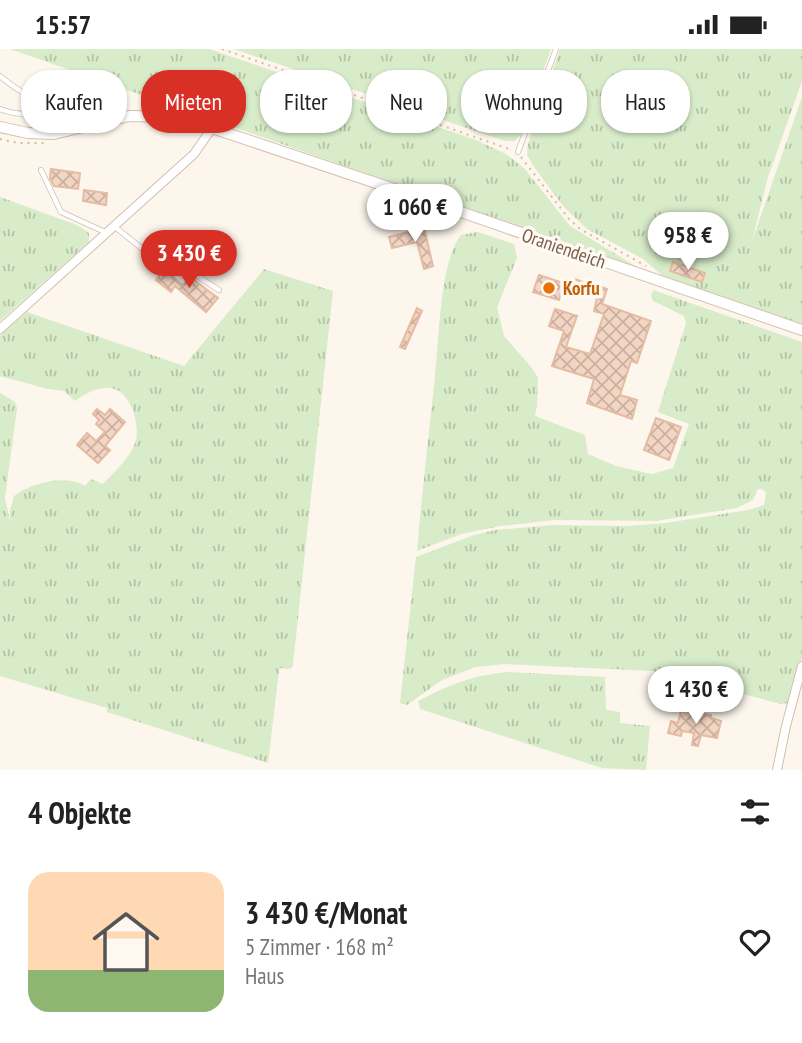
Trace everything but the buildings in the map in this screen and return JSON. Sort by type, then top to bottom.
[{"type":"main road","name":"Oraniendeich","points":[[0,127],[21,132]]},
{"type":"main road","name":"Oraniendeich","points":[[24,133],[58,133]]},
{"type":"main road","name":"Oraniendeich","points":[[227,133],[802,330]]},
{"type":"street","points":[[0,329],[194,154],[209,133]]},
{"type":"street","points":[[777,770],[785,727],[802,666]]},
{"type":"lane","points":[[518,152],[556,49]]},
{"type":"lane","points":[[0,76],[21,93]]},
{"type":"lane","points":[[0,109],[21,115]]},
{"type":"lane","points":[[41,170],[61,212],[110,230],[159,262],[186,268],[219,290]]},
{"type":"path","points":[[222,49],[518,152],[569,219],[580,229],[638,260],[650,269],[655,280]]},
{"type":"path","points":[[0,139],[18,143],[50,143]]},
{"type":"green space","points":[[10,49],[209,49],[271,70],[260,70],[260,133],[352,133],[352,98],[366,103],[366,133],[447,133],[447,130],[476,140],[506,154],[524,168],[570,226],[642,270],[246,132],[246,70],[141,70],[141,95],[127,90],[127,70],[70,70]]},
{"type":"green space","points":[[234,49],[551,49],[544,70],[461,70],[461,126],[447,121],[447,70],[366,70],[366,94],[352,89],[352,70],[296,70]]},
{"type":"green space","points":[[560,49],[802,49],[802,81],[768,177],[752,241],[802,97],[802,324],[664,277],[643,259],[587,229],[563,206],[527,155],[528,144],[532,133],[587,133],[587,70],[553,70]]},
{"type":"green space","points":[[481,133],[521,133],[515,141],[505,141]]},
{"type":"green space","points":[[0,197],[77,225],[89,233],[89,242],[0,321]]},
{"type":"green space","points":[[478,232],[514,244],[517,258],[497,307],[504,336],[538,378],[535,416],[585,435],[588,454],[616,466],[652,474],[673,468],[689,424],[658,412],[686,323],[684,316],[653,301],[653,290],[802,342],[802,657],[789,703],[781,704],[653,671],[505,664],[476,667],[442,680],[407,705],[400,703],[416,557],[495,530],[553,525],[627,526],[665,523],[748,510],[764,505],[766,493],[758,489],[753,500],[737,508],[656,521],[555,520],[500,526],[461,534],[417,551],[445,281],[454,247],[461,235]]},
{"type":"green space","points":[[264,269],[333,291],[293,665],[291,669],[281,668],[279,671],[268,763],[107,712],[107,708],[0,676],[0,393],[15,402],[17,408],[5,498],[10,522],[14,496],[30,487],[58,480],[77,482],[85,486],[91,479],[103,484],[130,453],[137,434],[135,417],[129,403],[117,390],[102,388],[75,401],[64,391],[0,376],[0,335],[27,312],[184,366]]},
{"type":"green space","points":[[507,672],[605,677],[606,710],[620,712],[620,723],[650,726],[646,770],[602,768],[420,709],[418,701],[451,685]]},
{"type":"place","name":"Korfu","points":[[549,288]]}]
